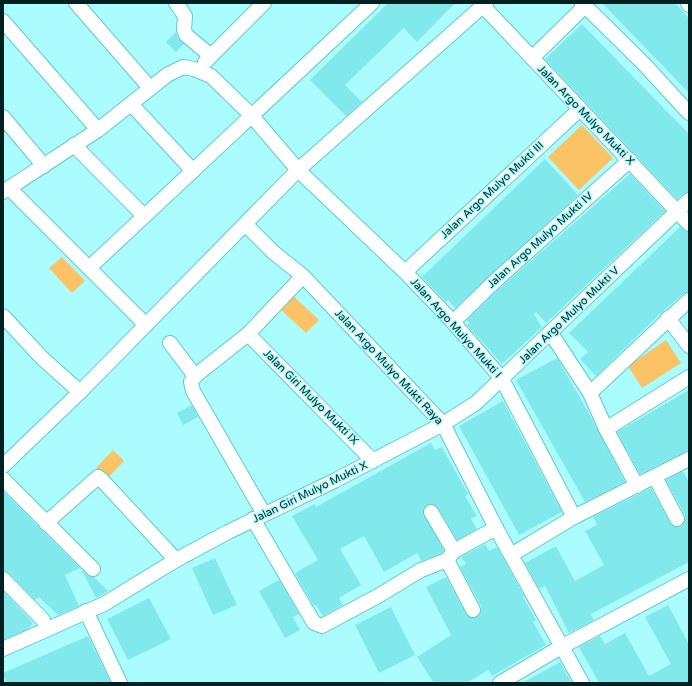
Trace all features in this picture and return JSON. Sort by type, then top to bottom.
[{"type":"street","points":[[76,3],[150,88]]},
{"type":"street","points":[[176,3],[185,16],[184,30],[186,35],[208,59],[264,3]]},
{"type":"street","points":[[89,268],[372,3]]},
{"type":"street","points":[[3,466],[80,392],[246,225],[298,170],[485,5]]},
{"type":"street","name":"Jalan Argo Mulyo Mukti X","points":[[485,5],[532,58],[689,224]]},
{"type":"street","points":[[532,58],[583,5],[643,63],[689,113]]},
{"type":"street","points":[[3,21],[98,130]]},
{"type":"street","name":"Jalan Argo Mulyo Mukti I","points":[[6,190],[98,130],[132,105],[150,88],[183,67],[194,69],[212,76],[252,116],[298,170],[405,272],[453,322],[502,379],[574,517]]},
{"type":"street","points":[[132,105],[192,171]]},
{"type":"street","name":"Jalan Argo Mulyo Mukti III","points":[[405,272],[580,108]]},
{"type":"street","points":[[3,117],[44,166]]},
{"type":"street","points":[[74,146],[144,216]]},
{"type":"street","name":"Jalan Argo Mulyo Mukti IV","points":[[453,322],[511,266],[630,160]]},
{"type":"street","points":[[6,190],[89,268],[146,325]]},
{"type":"street","name":"Jalan Argo Mulyo Mukti V","points":[[443,424],[476,403],[689,200]]},
{"type":"street","name":"Jalan Argo Mulyo Mukti Raya","points":[[246,225],[273,252],[303,276],[443,424],[496,528],[582,683]]},
{"type":"street","points":[[303,276],[248,334],[195,376],[191,382],[193,391],[314,623],[322,626],[378,596],[421,570],[451,555],[496,528]]},
{"type":"street","points":[[590,393],[668,318],[689,300]]},
{"type":"street","points":[[3,316],[42,358],[80,392]]},
{"type":"street","points":[[668,318],[689,346]]},
{"type":"street","points":[[550,332],[590,393],[606,430],[637,486]]},
{"type":"street","name":"Jalan Giri Mulyo Mukti IX","points":[[248,334],[373,461]]},
{"type":"street","points":[[170,343],[195,376]]},
{"type":"street","points":[[606,430],[689,377]]},
{"type":"street","name":"Jalan Giri Mulyo Mukti X","points":[[3,649],[104,604],[176,560],[443,424]]},
{"type":"street","points":[[511,555],[574,517],[689,459]]},
{"type":"street","points":[[46,523],[98,477],[176,560]]},
{"type":"street","points":[[655,477],[677,519]]},
{"type":"street","points":[[3,478],[93,569]]},
{"type":"street","points":[[431,512],[451,555],[473,610]]},
{"type":"street","points":[[3,579],[43,620]]},
{"type":"street","points":[[500,683],[561,647],[689,579]]},
{"type":"street","points":[[86,611],[120,683]]},
{"type":"shaded area","points":[[582,125],[613,158],[579,190],[548,157]]},
{"type":"shaded area","points":[[62,257],[85,281],[72,293],[49,268]]},
{"type":"shaded area","points":[[289,292],[319,320],[306,333],[276,305]]},
{"type":"shaded area","points":[[666,340],[681,363],[642,388],[628,366]]},
{"type":"shaded area","points":[[113,450],[124,461],[107,479],[96,468]]},
{"type":"building","points":[[388,3],[455,3],[417,42],[404,28],[345,85],[362,102],[346,116],[310,80]]},
{"type":"building","points":[[602,3],[675,3],[689,18],[689,93]]},
{"type":"building","points":[[582,24],[689,134],[689,192],[683,194],[677,199],[545,59]]},
{"type":"building","points":[[176,32],[178,38],[184,44],[176,52],[166,42]]},
{"type":"building","points":[[545,159],[578,195],[455,308],[448,300],[446,302],[422,277]]},
{"type":"building","points":[[630,174],[665,211],[546,323],[536,312],[534,314],[542,327],[502,364],[467,325],[469,323],[467,320],[500,288]]},
{"type":"building","points":[[680,227],[689,232],[689,292],[683,294],[663,311],[596,376],[580,359],[588,352],[569,333]]},
{"type":"building","points":[[557,358],[591,417],[625,482],[585,502],[516,380]]},
{"type":"building","points":[[689,390],[689,450],[640,474],[617,432]]},
{"type":"building","points":[[503,401],[562,512],[519,535],[459,426]]},
{"type":"building","points":[[192,405],[198,417],[183,425],[177,413]]},
{"type":"building","points":[[431,443],[435,450],[442,447],[468,494],[465,496],[477,516],[471,519],[477,529],[457,540],[438,508],[431,504],[424,508],[423,512],[444,550],[442,553],[421,561],[417,553],[384,572],[364,536],[340,549],[361,585],[339,598],[343,605],[323,616],[316,605],[314,606],[295,573],[318,560],[292,516],[315,504],[316,507]]},
{"type":"building","points":[[683,471],[689,482],[689,562],[591,614],[594,620],[569,633],[545,586],[539,589],[525,563],[556,546],[575,581],[604,565],[585,531],[597,525],[593,517],[651,488],[670,523],[676,527],[681,526],[684,523],[685,515],[666,480]]},
{"type":"building","points":[[3,491],[80,568],[65,575],[79,606],[58,615],[39,597],[35,600],[9,573],[3,571]]},
{"type":"building","points":[[485,544],[489,551],[497,547],[536,620],[533,622],[546,645],[492,676],[488,670],[467,683],[434,683],[417,657],[451,635],[426,587],[446,577],[466,614],[472,618],[477,617],[480,614],[481,606],[460,567],[466,564],[461,557]]},
{"type":"building","points":[[215,558],[237,605],[213,615],[192,568]]},
{"type":"building","points":[[81,569],[87,575],[94,577],[108,591],[96,598]]},
{"type":"building","points":[[279,580],[299,614],[293,617],[300,630],[285,638],[259,591]]},
{"type":"building","points":[[3,591],[33,623],[28,629],[3,640]]},
{"type":"building","points":[[149,598],[171,639],[128,660],[107,619]]},
{"type":"building","points":[[668,605],[689,644],[689,683],[599,683],[579,647],[600,636],[605,644],[625,633],[649,676],[671,664],[645,617]]},
{"type":"building","points":[[391,607],[415,655],[379,673],[355,625]]},
{"type":"building","points":[[88,636],[111,683],[6,683],[3,673]]},
{"type":"building","points":[[560,662],[572,683],[522,683]]}]
